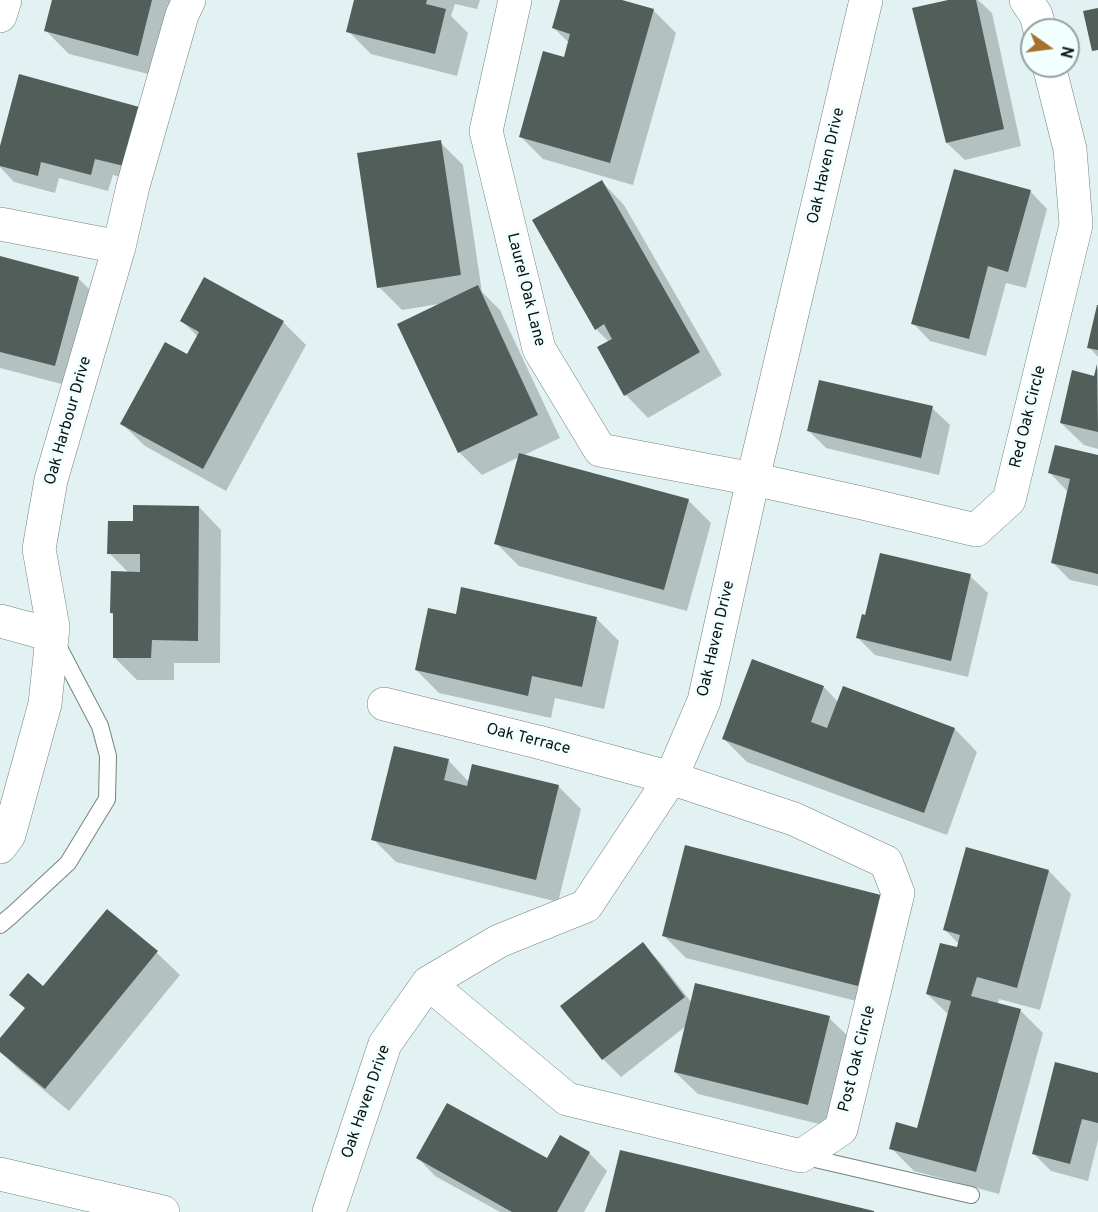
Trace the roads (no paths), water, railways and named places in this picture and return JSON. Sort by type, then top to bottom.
[{"type":"street","points":[[0,16],[5,0]]},
{"type":"street","name":"Oak Harbour Drive","points":[[0,847],[9,835],[45,704],[53,627],[39,549],[51,480],[182,15],[189,0]]},
{"type":"street","name":"Laurel Oak Lane","points":[[515,0],[486,130],[539,349],[600,450],[753,478]]},
{"type":"street","name":"Oak Haven Drive","points":[[329,1212],[385,1044],[428,983],[499,941],[586,906],[671,778],[704,701],[753,478],[866,0]]},
{"type":"street","points":[[1026,0],[1037,18]]},
{"type":"street","name":"Red Oak Circle","points":[[753,478],[862,502],[976,531],[1009,500],[1076,225],[1070,149],[1052,78]]},
{"type":"street","points":[[0,224],[118,247]]},
{"type":"street","points":[[0,621],[52,635]]},
{"type":"street","name":"Oak Terrace","points":[[384,704],[671,778]]},
{"type":"street","name":"Post Oak Circle","points":[[671,778],[794,819],[886,862],[898,893],[841,1129],[801,1156]]},
{"type":"street","points":[[428,983],[567,1099],[801,1156]]},
{"type":"street","points":[[0,1174],[163,1212]]},
{"type":"lane","points":[[0,925],[68,864],[107,799],[108,756],[100,726],[52,635]]},
{"type":"lane","points":[[801,1156],[971,1195]]}]
